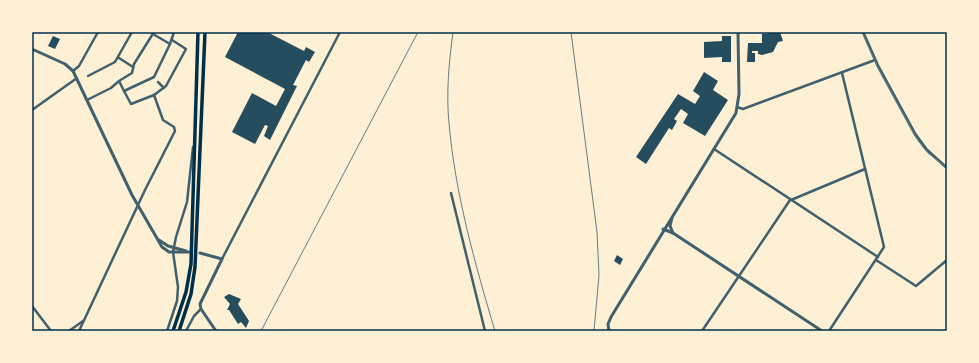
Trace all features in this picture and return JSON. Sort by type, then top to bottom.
[{"type":"main road","points":[[173,331],[186,292],[192,252],[198,32]]},
{"type":"main road","points":[[179,331],[190,294],[198,253],[205,32]]},
{"type":"street","points":[[73,71],[78,66],[98,32]]},
{"type":"street","points":[[88,76],[115,62],[119,58],[132,33],[127,32]]},
{"type":"street","points":[[124,91],[156,79],[174,32]]},
{"type":"street","points":[[216,331],[201,310],[200,304],[340,32]]},
{"type":"street","points":[[609,331],[608,324],[611,316],[663,229],[730,124],[737,107],[738,32]]},
{"type":"street","points":[[863,32],[875,60],[923,145],[947,168]]},
{"type":"street","points":[[87,100],[111,88],[132,73],[133,67],[153,33],[170,44]]},
{"type":"street","points":[[119,81],[131,104],[164,88],[186,49],[172,40]]},
{"type":"street","points":[[32,49],[65,64],[73,71],[126,184],[138,206],[165,250],[173,252],[189,252],[166,246],[159,240]]},
{"type":"street","points":[[119,58],[133,67]]},
{"type":"street","points":[[737,107],[743,109],[875,60]]},
{"type":"street","points":[[829,331],[884,247],[842,73]]},
{"type":"street","points":[[32,110],[77,78]]},
{"type":"street","points":[[156,79],[164,88]]},
{"type":"street","points":[[79,331],[176,128],[163,120],[154,94]]},
{"type":"street","points":[[167,331],[172,319],[178,294],[173,252],[187,202],[195,140]]},
{"type":"street","points":[[714,149],[877,258],[916,286],[947,260]]},
{"type":"street","points":[[702,331],[790,200],[865,169]]},
{"type":"street","points":[[452,193],[485,331]]},
{"type":"street","points":[[673,215],[670,226],[673,233]]},
{"type":"street","points":[[663,229],[673,233],[822,331]]},
{"type":"street","points":[[198,253],[215,256],[222,259]]},
{"type":"street","points":[[32,306],[51,331]]},
{"type":"street","points":[[186,331],[194,316],[201,310]]},
{"type":"street","points":[[69,331],[84,321]]},
{"type":"building","points":[[238,32],[267,32],[304,51],[306,47],[315,52],[309,62],[306,60],[293,85],[297,86],[270,140],[264,136],[268,126],[265,125],[255,144],[232,132],[252,93],[276,106],[285,89],[225,57]]},
{"type":"building","points":[[780,32],[783,41],[778,42],[773,52],[762,55],[758,54],[758,51],[752,51],[752,53],[755,53],[755,62],[747,62],[748,43],[762,43],[762,34]]},
{"type":"building","points":[[53,36],[60,39],[55,49],[48,46]]},
{"type":"building","points":[[722,36],[731,36],[731,62],[722,62],[722,57],[704,58],[704,42],[722,41]]},
{"type":"building","points":[[704,72],[718,81],[713,90],[728,100],[705,136],[683,123],[688,114],[681,109],[674,119],[677,121],[672,130],[669,128],[646,164],[636,157],[678,94],[695,104],[700,96],[693,91]]},
{"type":"building","points":[[617,255],[623,259],[620,265],[614,261]]},
{"type":"building","points":[[229,294],[241,299],[238,304],[249,321],[246,328],[241,322],[238,324],[229,310],[227,310],[230,304],[224,297]]},
{"type":"tram line","points":[[862,32],[878,68],[917,139],[928,153],[947,168]]},
{"type":"railway","points":[[261,331],[418,32]]},
{"type":"railway","points":[[453,32],[448,89],[448,112],[452,149],[467,228],[495,331]]},
{"type":"railway","points":[[571,32],[597,232],[599,275],[594,331]]}]
